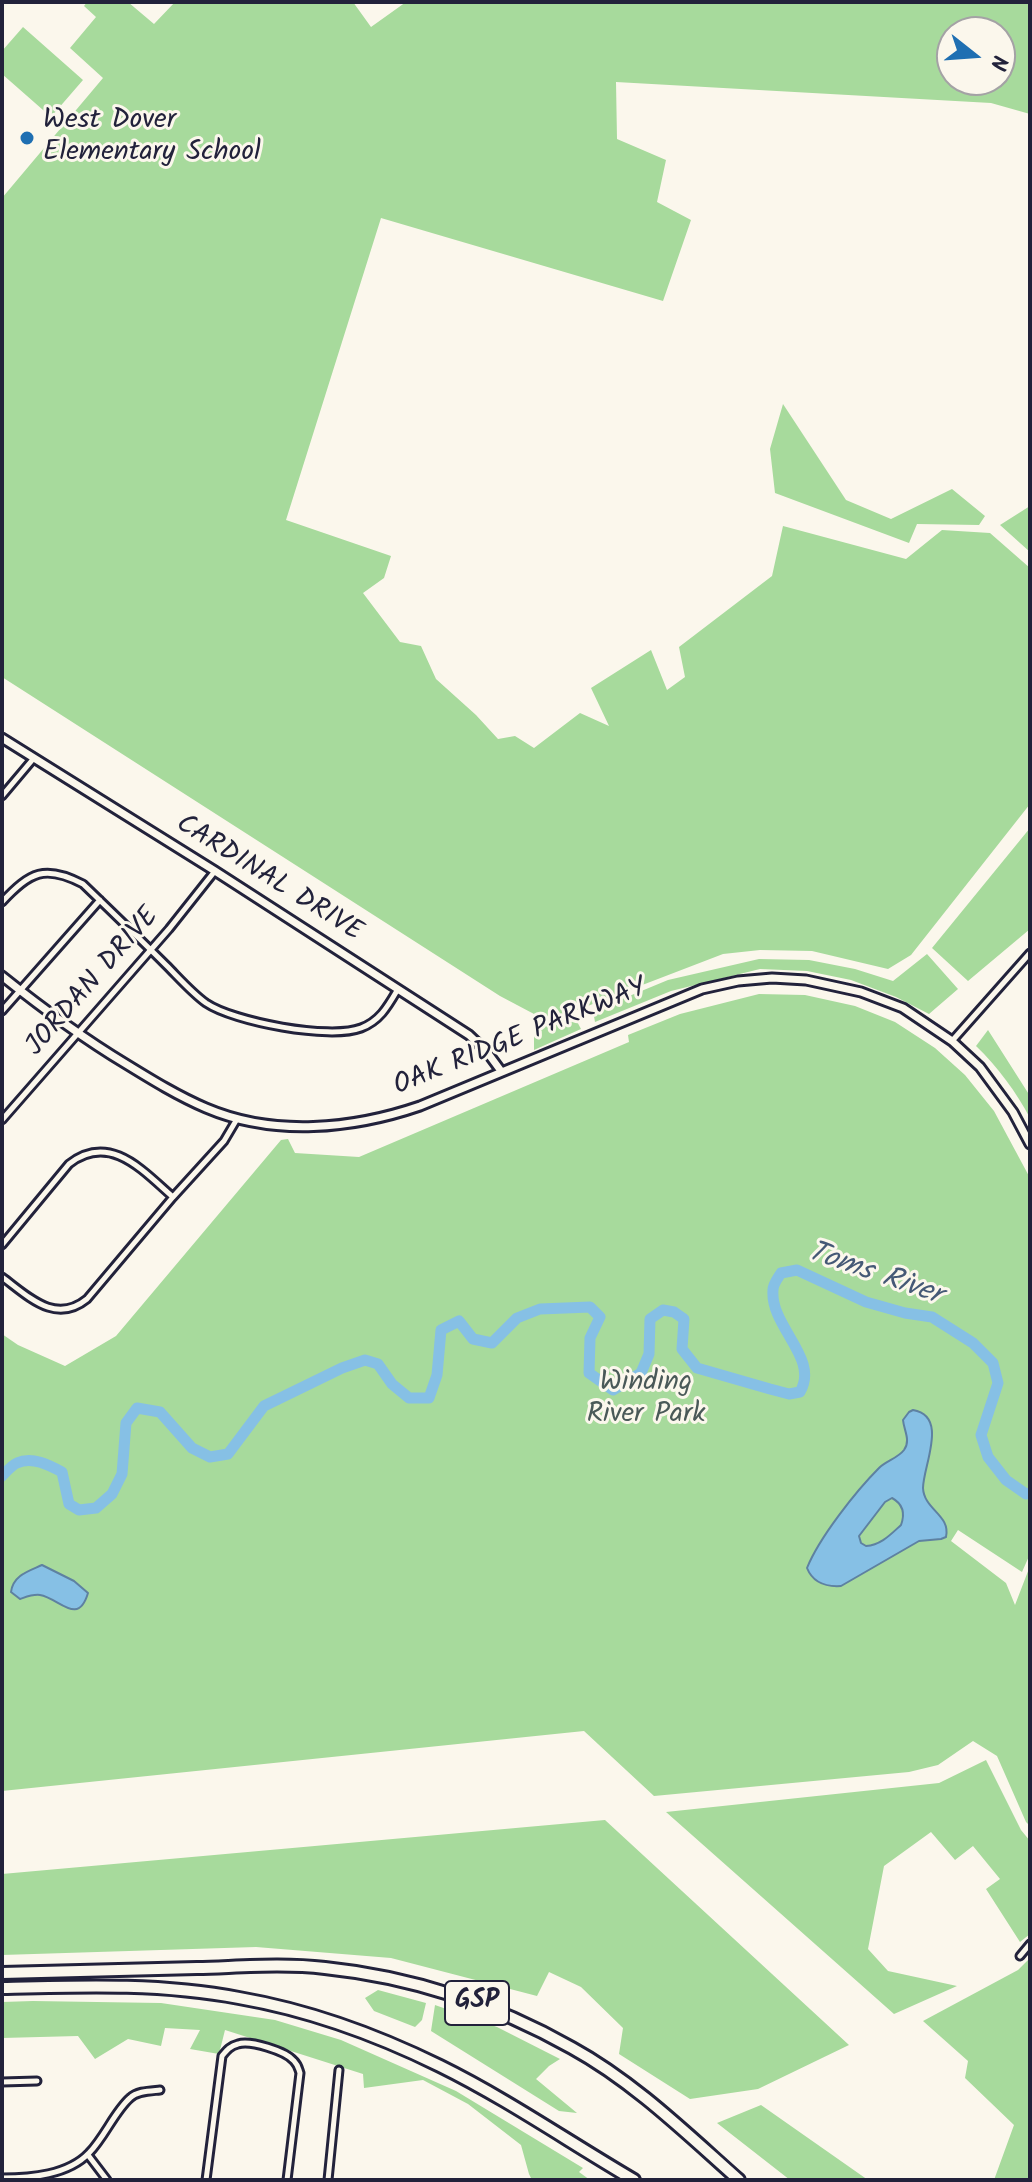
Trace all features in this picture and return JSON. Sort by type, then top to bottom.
[{"type":"highway","name":"GSP","points":[[2,1973],[292,1966],[351,1972],[439,1991],[519,2020],[574,2049],[627,2085],[739,2180]]},
{"type":"highway","name":"GSP","points":[[2,1988],[154,1988],[236,1997],[300,2012],[355,2029],[439,2066],[486,2090],[634,2180]]},
{"type":"highway","points":[[608,2164],[625,2180]]},
{"type":"main road","name":"CARDINAL DRIVE","points":[[2,738],[469,1035],[501,1071]]},
{"type":"main road","name":"OAK RIDGE PARKWAY","points":[[2,976],[77,1034],[181,1097],[237,1119],[272,1125],[348,1125],[388,1117],[702,989],[772,978],[806,980],[882,998],[903,1008],[952,1041],[980,1067],[1013,1112],[1030,1144]]},
{"type":"street","points":[[2,796],[34,758]]},
{"type":"street","name":"JORDAN DRIVE","points":[[2,1120],[151,950],[215,871]]},
{"type":"street","points":[[2,902],[28,880],[46,872],[67,875],[83,884],[205,1002],[232,1016],[259,1023],[347,1032],[360,1029],[376,1021],[398,989]]},
{"type":"street","points":[[2,1011],[100,900]]},
{"type":"street","points":[[952,1041],[1030,953]]},
{"type":"street","points":[[2,1277],[46,1307],[75,1309],[224,1141],[237,1119]]},
{"type":"street","points":[[2,1245],[69,1164],[95,1152],[115,1154],[136,1165],[173,1197]]},
{"type":"street","points":[[1020,1956],[1030,1944]]},
{"type":"street","points":[[206,2180],[222,2056],[228,2048],[245,2042],[288,2056],[297,2063],[300,2073],[287,2180]]},
{"type":"street","points":[[328,2180],[339,2070]]},
{"type":"street","points":[[2,2082],[37,2081]]},
{"type":"street","points":[[2,2178],[19,2179],[54,2173],[88,2155],[131,2096],[160,2090]]},
{"type":"street","points":[[88,2155],[107,2180]]},
{"type":"green space","points":[[87,2],[128,2],[154,24],[175,2],[353,2],[371,27],[406,2],[1030,2],[1030,114],[991,103],[616,82],[617,139],[666,160],[657,202],[691,220],[663,301],[381,218],[286,520],[391,556],[384,578],[363,593],[400,642],[421,646],[436,679],[498,739],[515,736],[534,748],[580,713],[609,726],[591,688],[651,650],[667,690],[685,677],[679,647],[772,576],[783,526],[906,559],[942,530],[990,533],[1030,568],[1030,804],[911,955],[888,969],[812,951],[760,950],[723,954],[572,1012],[581,1029],[534,1050],[534,1014],[500,996],[2,677],[2,198],[103,78],[70,48],[96,17],[84,6]]},
{"type":"green space","points":[[23,27],[83,80],[51,117],[2,74],[2,51]]},
{"type":"green space","points":[[783,404],[846,500],[891,519],[952,489],[985,516],[979,525],[917,524],[909,543],[775,493],[770,449]]},
{"type":"green space","points":[[1030,506],[1030,552],[1000,525]]},
{"type":"green space","points":[[1030,828],[1030,929],[968,981],[932,948]]},
{"type":"green space","points":[[927,954],[958,989],[929,1014],[851,980],[807,971],[760,969],[671,991],[595,1022],[593,1011],[668,980],[759,959],[809,960],[855,969],[893,981]]},
{"type":"green space","name":"Winding River Park","points":[[759,994],[805,995],[855,1006],[895,1022],[935,1048],[965,1075],[994,1111],[1030,1178],[1030,1554],[1022,1572],[958,1530],[951,1541],[1006,1583],[1015,1605],[1030,1566],[1030,1826],[997,1756],[973,1741],[938,1765],[909,1772],[654,1796],[584,1731],[2,1791],[2,1334],[18,1345],[65,1366],[116,1336],[281,1140],[288,1139],[295,1153],[359,1157],[629,1042],[628,1035],[680,1014]]},
{"type":"green space","points":[[988,1030],[1030,1096],[1030,1118],[1006,1080],[976,1046]]},
{"type":"green space","points":[[986,1760],[1021,1830],[1030,1841],[1030,1934],[1020,1942],[986,1889],[1000,1879],[973,1846],[955,1860],[931,1832],[884,1866],[868,1949],[888,1971],[957,1986],[894,2014],[666,1812],[939,1783]]},
{"type":"green space","points":[[605,1820],[849,2045],[758,2089],[690,2099],[619,2054],[623,2028],[581,1987],[549,1972],[537,1996],[391,1958],[256,1947],[2,1955],[2,1874]]},
{"type":"green space","points":[[1030,1958],[1030,2180],[994,2180],[1014,2125],[965,2078],[968,2061],[923,2021],[1018,1970]]},
{"type":"green space","points":[[378,1990],[426,2003],[422,2020],[415,2027],[374,2011],[365,1998]]},
{"type":"green space","points":[[2,2002],[161,2003],[275,2020],[341,2040],[456,2091],[583,2168],[579,2172],[590,2180],[532,2180],[521,2145],[468,2104],[423,2080],[364,2088],[363,2074],[225,2030],[219,2054],[190,2049],[200,2030],[165,2028],[161,2046],[128,2039],[95,2059],[78,2036],[2,2038]]},
{"type":"green space","points":[[435,2005],[497,2027],[560,2059],[536,2079],[577,2113],[559,2111],[431,2031]]},
{"type":"green space","points":[[761,2105],[868,2180],[790,2180],[717,2123]]},
{"type":"water","points":[[913,1410],[924,1414],[930,1422],[932,1443],[924,1479],[924,1496],[945,1523],[946,1537],[919,1541],[841,1586],[821,1583],[807,1568],[813,1556],[829,1529],[860,1489],[879,1468],[904,1450],[907,1439],[903,1420]],"holes":[[[892,1498],[902,1510],[901,1525],[876,1544],[866,1546],[861,1543],[859,1536],[885,1502]]]},
{"type":"water","points":[[42,1565],[74,1581],[88,1593],[79,1608],[67,1608],[40,1595],[20,1599],[11,1592],[18,1578]]},
{"type":"waterway","name":"Toms River","points":[[2,1476],[17,1463],[29,1460],[40,1462],[62,1472],[69,1504],[79,1510],[96,1508],[112,1494],[122,1474],[126,1423],[137,1408],[160,1412],[192,1448],[210,1457],[228,1454],[264,1406],[365,1360],[378,1364],[392,1384],[409,1398],[429,1398],[437,1375],[441,1330],[459,1321],[473,1339],[492,1343],[517,1318],[540,1309],[590,1307],[600,1317],[590,1338],[589,1373],[613,1390],[641,1373],[649,1354],[650,1319],[663,1310],[674,1312],[684,1319],[682,1349],[697,1368],[789,1394],[800,1392],[804,1367],[779,1317],[773,1290],[781,1273],[797,1270],[866,1302],[932,1317],[973,1343],[993,1363],[998,1383],[981,1435],[988,1457],[1006,1480],[1026,1494],[1030,1493]]},
{"type":"place","name":"West Dover Elementary School","points":[[27,138]]}]
